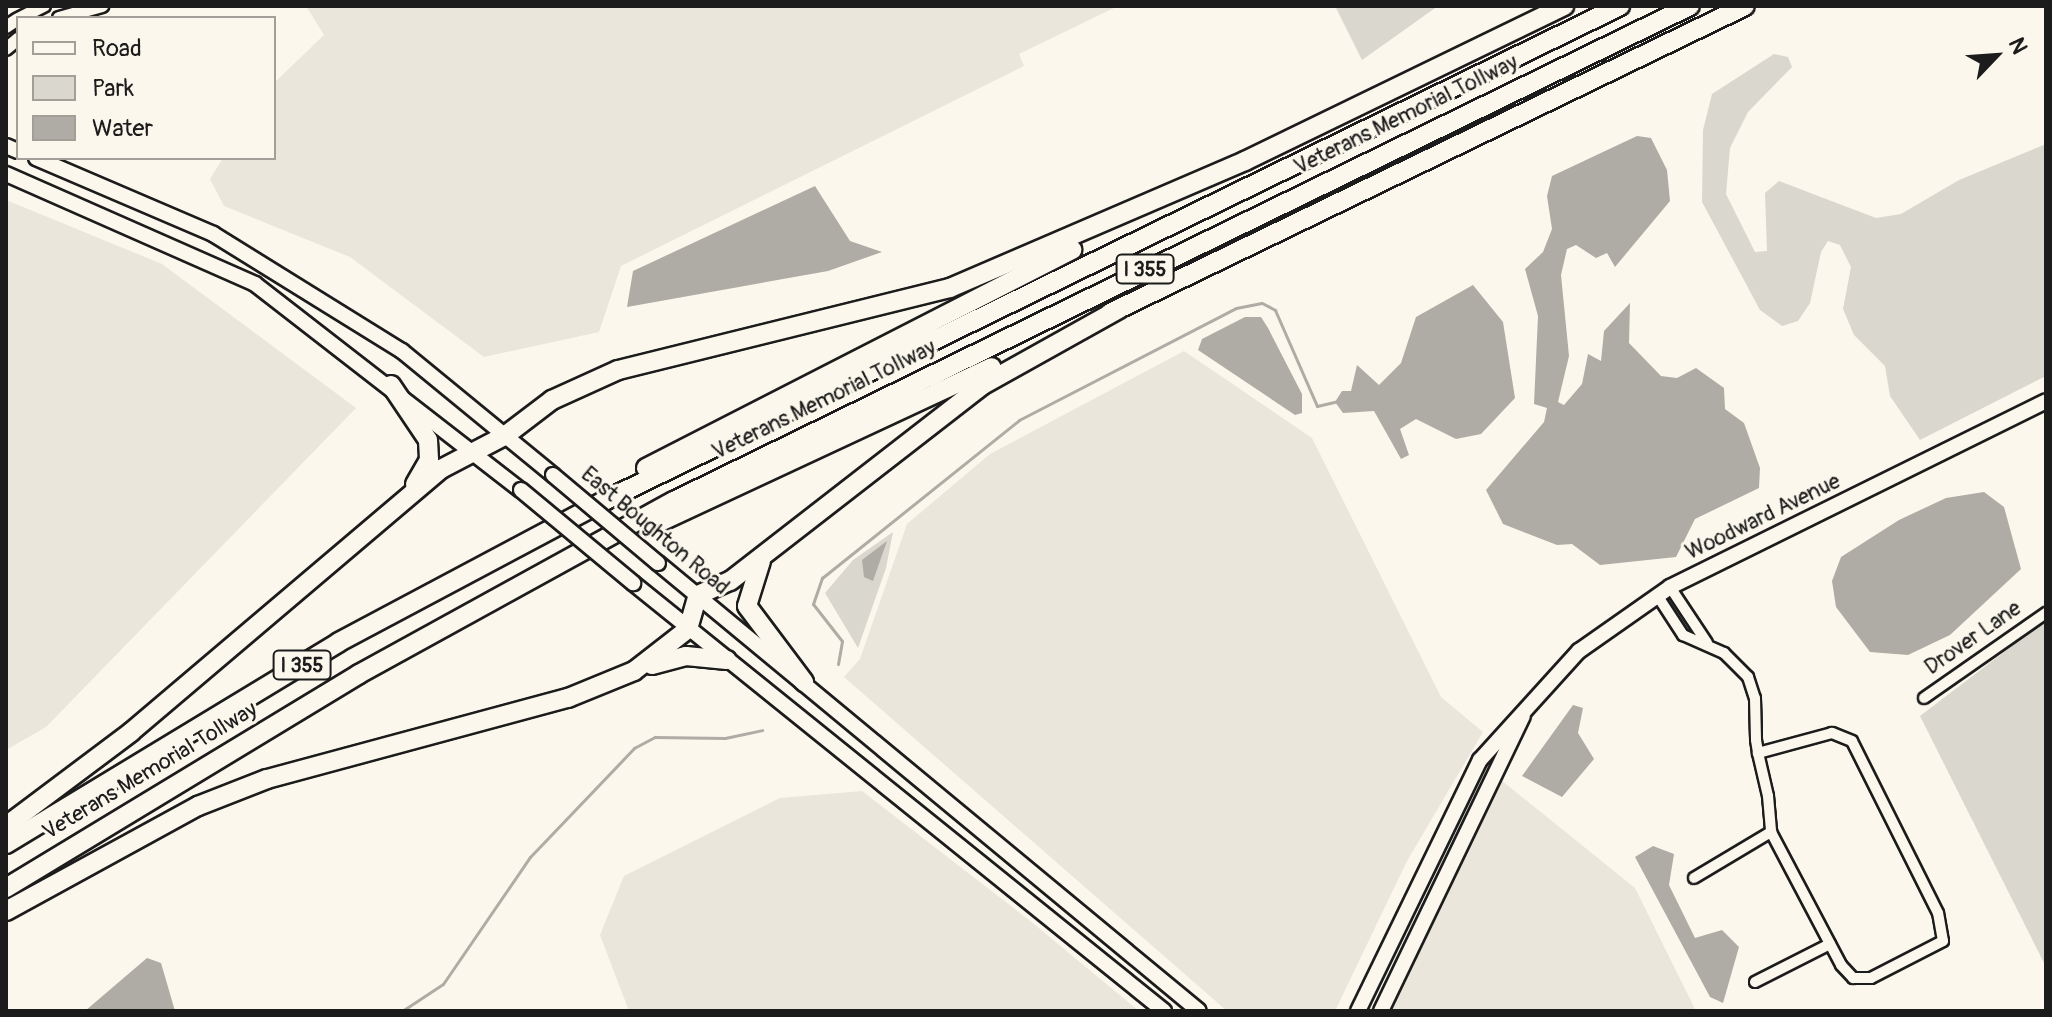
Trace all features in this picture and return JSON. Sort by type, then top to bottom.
[{"type":"highway","points":[[606,500],[698,439],[1245,161],[1564,6]]},
{"type":"highway","name":"Veterans Memorial Tollway","points":[[6,844],[339,642],[606,500],[1620,6]]},
{"type":"highway","name":"Veterans Memorial Tollway","points":[[6,888],[359,674],[604,540],[1690,6]]},
{"type":"highway","points":[[604,540],[654,525],[1119,309],[1745,6]]},
{"type":"highway","points":[[6,826],[131,732],[401,502],[470,448],[506,435],[532,410],[618,370],[950,288],[1245,161]]},
{"type":"highway","points":[[634,671],[688,629],[698,595],[722,586],[981,386],[1119,309]]},
{"type":"highway","points":[[391,385],[424,427],[429,450],[401,502]]},
{"type":"highway","points":[[768,549],[748,587],[747,606],[804,682]]},
{"type":"highway","points":[[6,911],[198,806],[267,779],[568,698],[634,671],[686,656],[727,660]]},
{"type":"main road","name":"East Boughton Road","points":[[41,160],[213,234],[402,351],[1045,880],[1199,1011]]},
{"type":"main road","points":[[6,174],[255,284],[470,448],[688,629],[1164,1011]]},
{"type":"main road","name":"Woodward Avenue","points":[[1358,1011],[1459,795],[1497,733],[1526,710],[1579,651],[1664,591],[2046,401]]},
{"type":"main road","name":"Woodward Avenue","points":[[1381,1011],[1526,710]]},
{"type":"street","points":[[23,16],[44,6]]},
{"type":"street","points":[[66,16],[102,6]]},
{"type":"street","points":[[1664,591],[1683,635],[1712,646],[1741,667],[1753,687],[1758,753],[1771,832],[1830,944],[1853,978],[1871,978],[1943,941],[1938,913],[1852,741],[1832,733],[1758,753]]},
{"type":"street","name":"Drover Lane","points":[[1924,698],[2046,613]]},
{"type":"street","points":[[1694,878],[1771,832]]},
{"type":"street","points":[[1755,982],[1830,944]]},
{"type":"shaded area","points":[[306,6],[1118,6],[1019,54],[1024,66],[621,266],[599,332],[484,357],[350,257],[224,206],[210,179],[222,160],[276,160],[276,81],[324,35]]},
{"type":"shaded area","points":[[6,200],[162,264],[356,408],[46,727],[6,750]]},
{"type":"shaded area","points":[[1184,351],[1312,438],[1441,697],[1483,732],[1407,861],[1335,1011],[1227,1011],[844,677],[860,659],[907,524],[990,454]]},
{"type":"shaded area","points":[[1496,776],[1635,888],[1696,1011],[1388,1011]]},
{"type":"shaded area","points":[[862,791],[1029,920],[1139,1011],[629,1011],[600,935],[624,876],[780,798]]},
{"type":"green space","points":[[1335,6],[1438,6],[1362,60]]},
{"type":"green space","points":[[1774,54],[1788,57],[1792,67],[1748,112],[1730,148],[1726,194],[1755,252],[1767,251],[1765,193],[1779,181],[1876,218],[1901,214],[1959,180],[2046,144],[2046,376],[1920,440],[1890,396],[1885,366],[1854,335],[1843,309],[1851,267],[1840,245],[1828,241],[1821,252],[1810,303],[1798,321],[1782,326],[1760,310],[1702,202],[1703,130],[1712,94]]},
{"type":"green space","points":[[893,532],[886,568],[858,648],[825,593],[853,560]]},
{"type":"green space","points":[[2046,620],[2046,967],[1920,716]]},
{"type":"water","points":[[1637,136],[1651,138],[1667,170],[1670,201],[1615,267],[1607,253],[1596,258],[1576,245],[1567,249],[1561,275],[1569,356],[1558,402],[1564,405],[1582,384],[1588,354],[1601,361],[1604,331],[1630,303],[1629,343],[1661,376],[1677,378],[1696,368],[1724,388],[1725,409],[1744,423],[1760,468],[1759,488],[1695,519],[1676,557],[1600,565],[1572,544],[1557,545],[1503,524],[1486,490],[1544,422],[1547,408],[1534,404],[1538,316],[1525,269],[1543,252],[1552,229],[1547,196],[1552,176]]},
{"type":"water","points":[[815,186],[850,241],[882,252],[828,271],[627,307],[633,271]]},
{"type":"water","points":[[1473,285],[1503,322],[1515,398],[1481,434],[1456,439],[1416,419],[1400,429],[1409,455],[1401,459],[1374,411],[1343,413],[1335,402],[1342,391],[1351,391],[1357,365],[1379,385],[1401,363],[1416,317]]},
{"type":"water","points":[[1245,317],[1261,317],[1268,328],[1302,394],[1302,413],[1295,415],[1198,350],[1202,339]]},
{"type":"water","points":[[1984,492],[2004,507],[2021,569],[1950,635],[1908,655],[1870,652],[1836,607],[1832,581],[1841,557],[1899,520],[1946,498]]},
{"type":"water","points":[[887,541],[873,581],[864,577],[862,560]]},
{"type":"water","points":[[1573,705],[1583,708],[1578,733],[1594,759],[1562,797],[1522,776]]},
{"type":"water","points":[[1653,846],[1674,854],[1669,885],[1695,938],[1722,930],[1739,947],[1723,1003],[1710,997],[1635,857]]},
{"type":"water","points":[[147,958],[161,963],[175,1011],[85,1011]]},
{"type":"waterway","points":[[838,664],[842,641],[813,604],[822,578],[1019,420],[1236,308],[1262,303],[1275,310],[1317,406],[1339,401]]},
{"type":"waterway","points":[[402,1011],[443,984],[530,857],[634,748],[655,737],[725,738],[762,730]]}]
